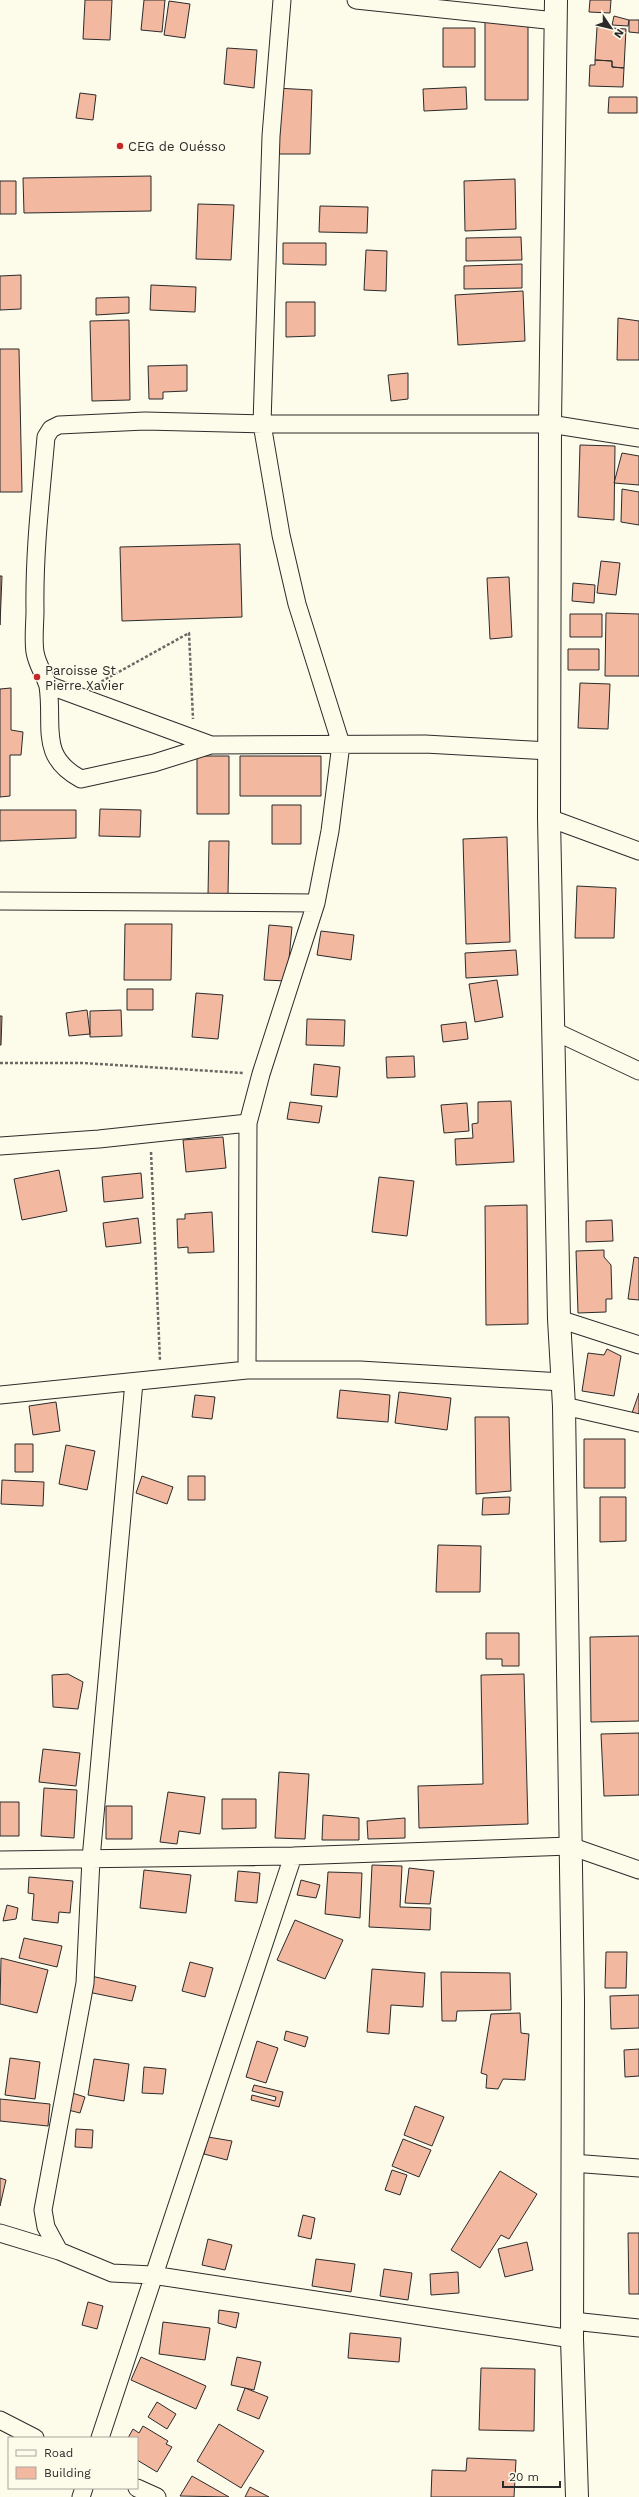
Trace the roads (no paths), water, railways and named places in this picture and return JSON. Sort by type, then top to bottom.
[{"type":"highway","points":[[556,10],[550,424],[549,818],[552,1030],[559,1319],[564,1406],[573,2000],[572,2330],[577,2497]]},
{"type":"street","points":[[246,1370],[248,1123],[261,1074],[316,903],[330,831],[341,744],[297,604],[281,535],[262,424],[271,136],[282,0]]},
{"type":"street","points":[[356,0],[556,10]]},
{"type":"street","points":[[550,751],[426,744],[211,745],[154,763],[81,779],[68,772],[57,761],[50,725],[48,685],[37,662],[35,651],[34,584],[46,437],[51,429],[59,425],[145,421],[262,424],[550,424],[639,438]]},
{"type":"street","points":[[48,685],[211,745]]},
{"type":"street","points":[[549,818],[639,851]]},
{"type":"street","points":[[0,901],[316,903]]},
{"type":"street","points":[[552,1030],[639,1071]]},
{"type":"street","points":[[0,1146],[248,1123]]},
{"type":"street","points":[[559,1319],[639,1345]]},
{"type":"street","points":[[0,1395],[246,1370],[360,1370],[562,1382]]},
{"type":"street","points":[[59,2251],[46,2227],[43,2210],[85,1983],[91,1859],[134,1382]]},
{"type":"street","points":[[564,1406],[639,1423]]},
{"type":"street","points":[[0,1860],[293,1856],[570,1846],[639,1870]]},
{"type":"street","points":[[100,2437],[152,2275],[293,1856]]},
{"type":"street","points":[[572,2163],[639,2168]]},
{"type":"street","points":[[0,2233],[59,2251],[112,2273],[152,2275],[572,2330],[639,2328]]},
{"type":"street","points":[[0,2420],[33,2437]]},
{"type":"street","points":[[138,2488],[157,2497]]},
{"type":"place","name":"CEG de Ouésso","points":[[120,146]]},
{"type":"place","name":"Paroisse St Pierre Xavier","points":[[37,677]]}]
